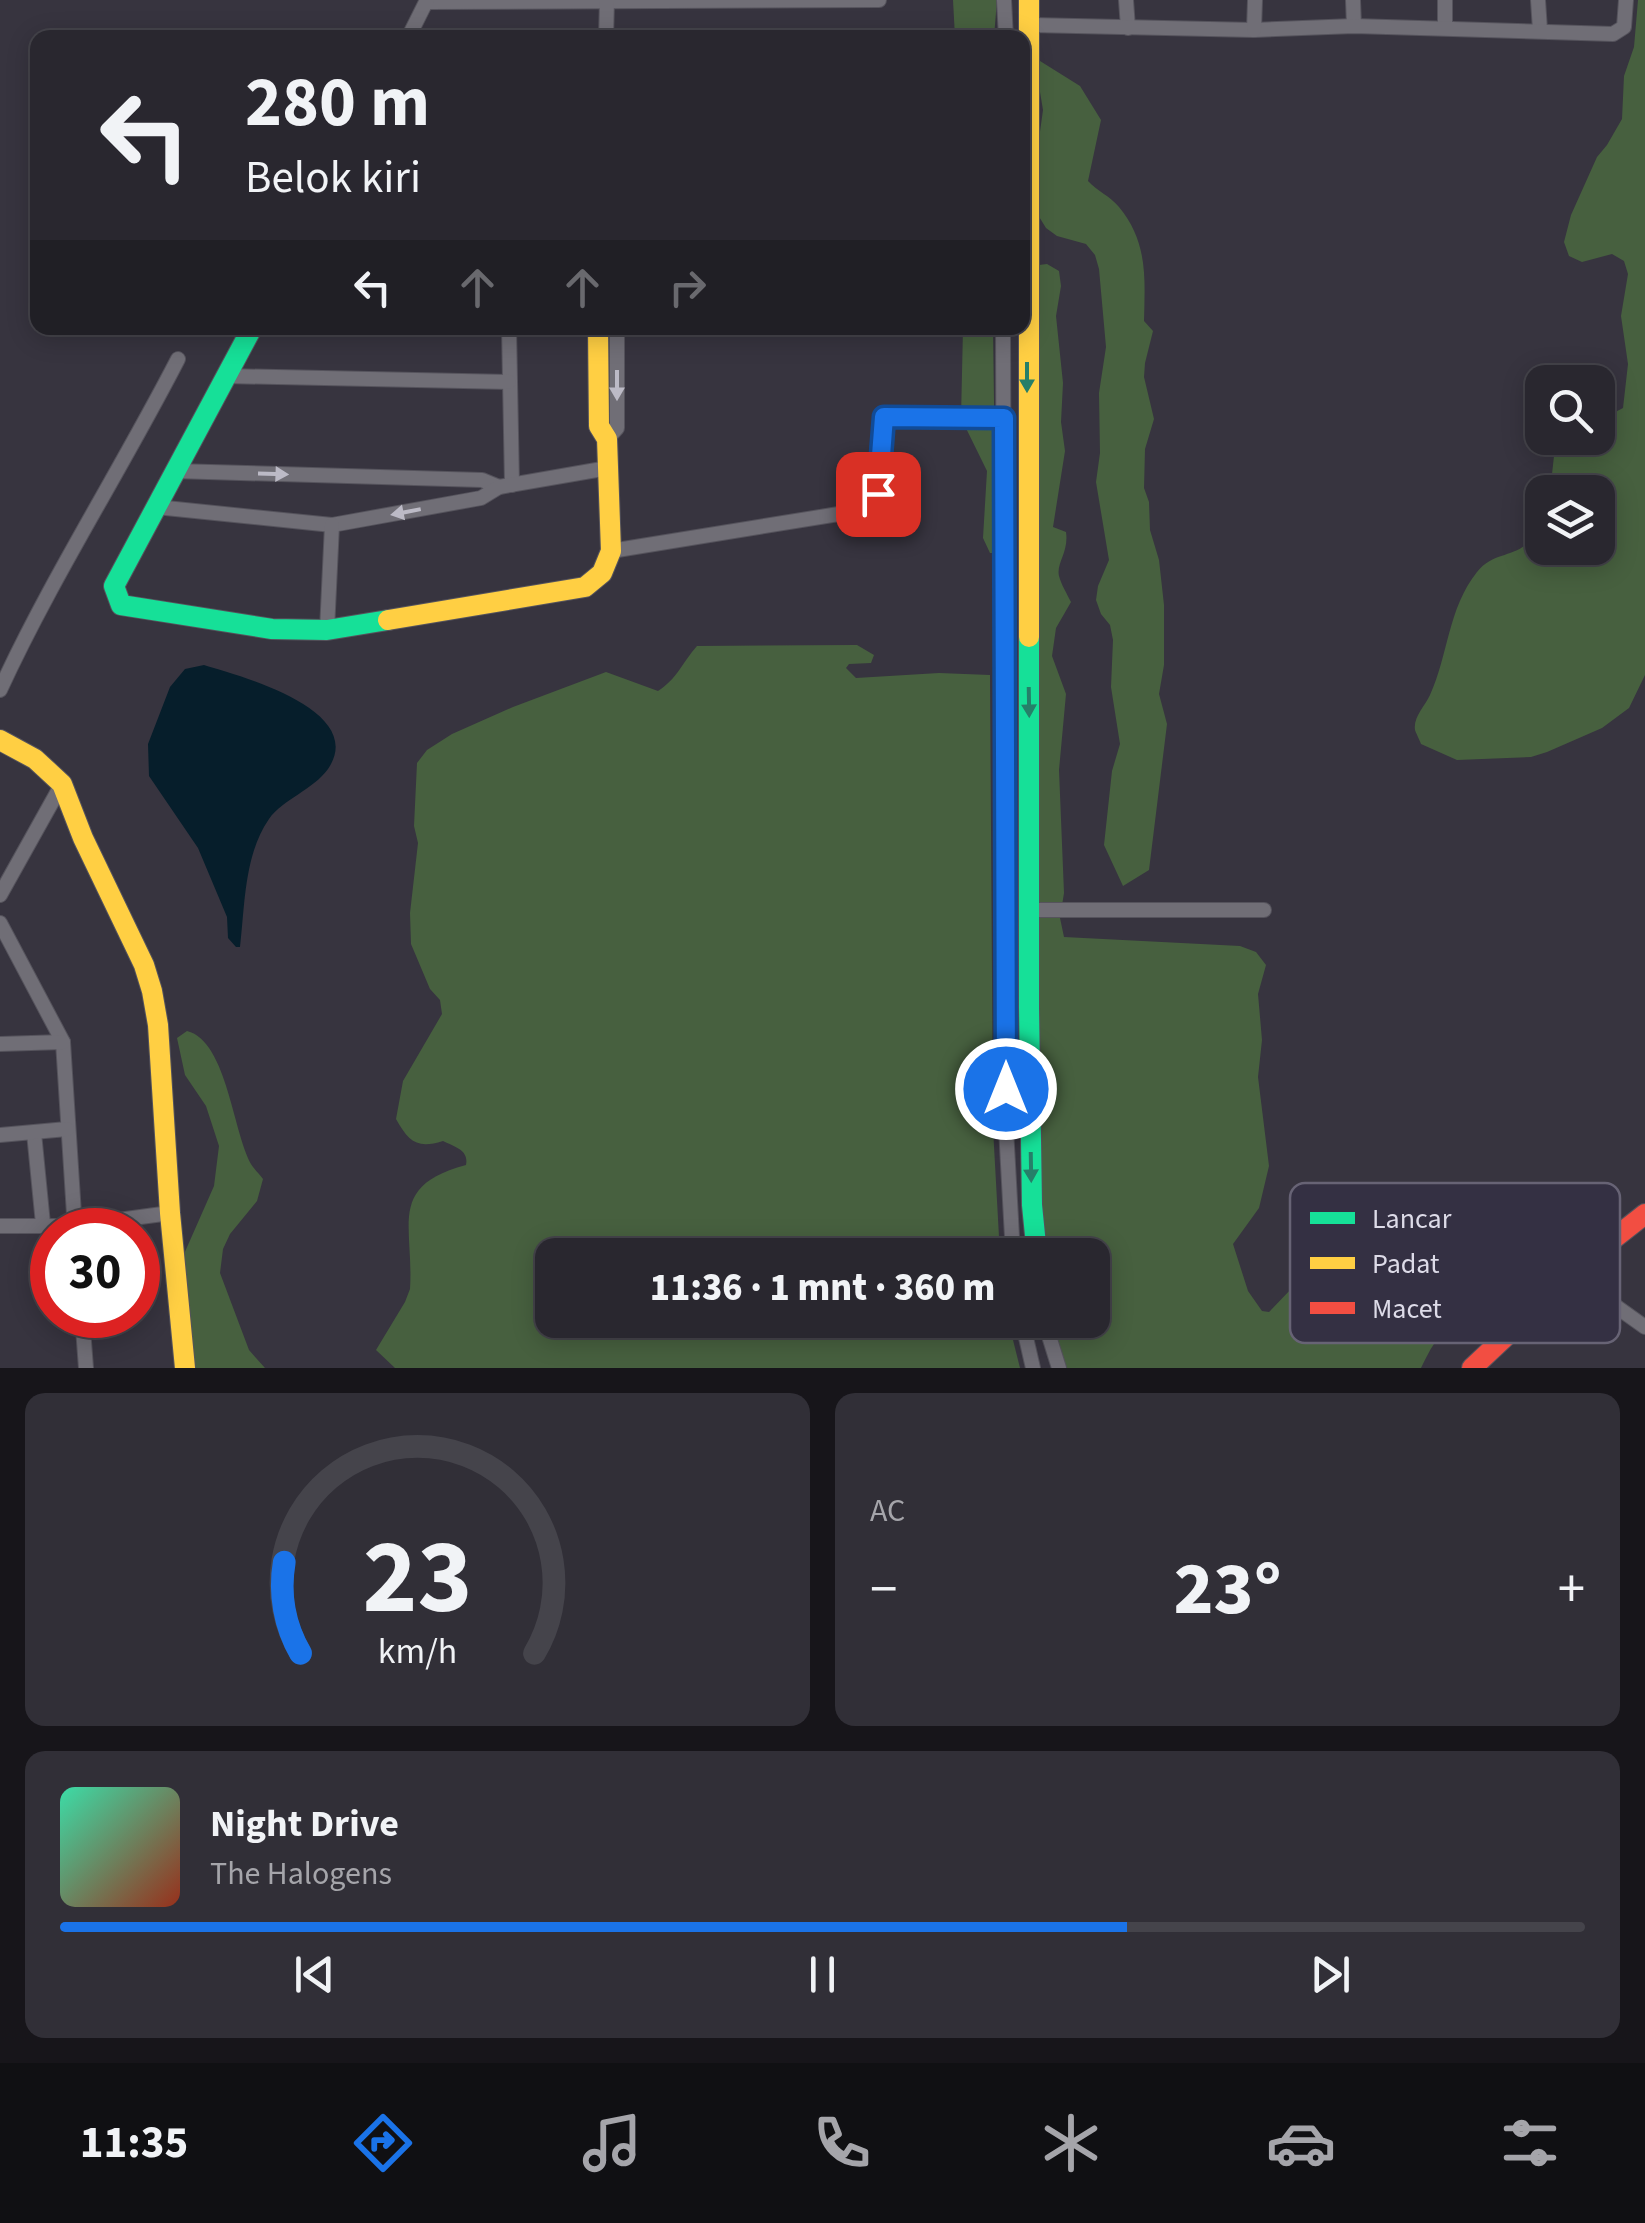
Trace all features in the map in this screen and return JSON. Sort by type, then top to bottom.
[{"type":"street","points":[[412,30],[427,1],[879,0]]},
{"type":"street","points":[[1004,0],[1006,30]]},
{"type":"street","points":[[1029,0],[1030,35]]},
{"type":"street","points":[[1126,0],[1128,28]]},
{"type":"street","points":[[1254,30],[1255,0]]},
{"type":"street","points":[[1353,0],[1354,26]]},
{"type":"street","points":[[1445,0],[1445,28]]},
{"type":"street","points":[[1538,0],[1540,30]]},
{"type":"street","points":[[1031,25],[1619,32],[1626,22],[1626,0]]},
{"type":"street","points":[[606,1],[606,30]]},
{"type":"street","points":[[248,335],[114,586],[122,606],[272,628],[327,630],[584,587],[602,574],[611,551],[607,439],[599,426],[598,335]]},
{"type":"street","points":[[506,486],[509,335]]},
{"type":"street","points":[[607,439],[616,428],[616,335]]},
{"type":"street","points":[[1003,335],[1006,1128],[1012,1238]]},
{"type":"street","points":[[1026,335],[1035,1238]]},
{"type":"street","points":[[0,690],[32,623],[178,359]]},
{"type":"street","points":[[226,376],[508,382]]},
{"type":"street","points":[[611,551],[857,511],[874,500],[881,487],[884,417],[1004,418]]},
{"type":"street","points":[[156,507],[332,526],[481,498],[506,486],[608,468]]},
{"type":"street","points":[[176,471],[482,480],[506,486]]},
{"type":"street","points":[[327,630],[332,526]]},
{"type":"street","points":[[0,740],[35,759],[62,784],[83,838],[144,965],[152,991],[158,1024],[185,1368]]},
{"type":"street","points":[[0,895],[62,784]]},
{"type":"street","points":[[1030,910],[1264,910]]},
{"type":"street","points":[[0,922],[63,1042],[73,1208]]},
{"type":"street","points":[[0,1044],[63,1042]]},
{"type":"street","points":[[0,1135],[67,1129]]},
{"type":"street","points":[[34,1133],[41,1208]]},
{"type":"street","points":[[160,1215],[170,1213]]},
{"type":"street","points":[[1620,1233],[1645,1214]]},
{"type":"street","points":[[0,1226],[30,1225]]},
{"type":"street","points":[[1620,1310],[1645,1327]]},
{"type":"street","points":[[84,1338],[86,1368]]},
{"type":"street","points":[[1026,1338],[1033,1368]]},
{"type":"street","points":[[1050,1338],[1059,1368]]},
{"type":"street","points":[[1472,1368],[1499,1343]]},
{"type":"green space","points":[[953,0],[997,0],[995,30],[955,30]]},
{"type":"green space","points":[[1638,0],[1645,0],[1645,675],[1629,708],[1602,728],[1531,757],[1457,760],[1421,744],[1415,725],[1436,680],[1460,601],[1477,572],[1493,559],[1525,545],[1525,565],[1615,565],[1615,475],[1552,475],[1554,455],[1615,455],[1615,412],[1623,408],[1628,364],[1621,316],[1628,274],[1624,261],[1612,254],[1582,262],[1569,256],[1564,242],[1571,215],[1597,157],[1622,119],[1624,76],[1634,47]]},
{"type":"green space","points":[[1040,61],[1080,86],[1101,120],[1088,181],[1119,207],[1135,234],[1144,275],[1144,321],[1153,331],[1144,377],[1154,419],[1145,449],[1144,488],[1164,605],[1164,665],[1159,694],[1167,724],[1149,870],[1123,886],[1104,845],[1112,771],[1120,744],[1111,687],[1113,640],[1110,625],[1096,600],[1109,560],[1096,482],[1100,453],[1099,393],[1106,347],[1099,269],[1086,244],[1057,236],[1038,215],[1037,153],[1043,110],[1036,68]]},
{"type":"green space","points":[[1047,264],[1059,271],[1061,286],[1056,316],[1065,451],[1053,527],[1066,532],[1059,571],[1071,602],[1056,628],[1052,656],[1066,694],[1059,770],[1064,893],[1060,918],[1064,937],[1240,946],[1256,952],[1266,965],[1258,994],[1262,1040],[1258,1077],[1269,1166],[1259,1208],[1233,1244],[1248,1291],[1262,1311],[1269,1312],[1290,1290],[1290,1343],[1435,1343],[1421,1368],[1063,1368],[1054,1338],[1110,1338],[1110,1238],[1040,1238],[1031,266]]},
{"type":"green space","points":[[963,335],[993,335],[993,553],[983,538],[987,471],[961,418]]},
{"type":"green space","points":[[857,645],[874,655],[871,663],[849,664],[846,668],[856,678],[939,673],[990,675],[993,1128],[999,1238],[535,1238],[535,1338],[1012,1338],[1020,1368],[395,1368],[376,1350],[410,1289],[409,1227],[415,1197],[424,1184],[466,1165],[460,1150],[443,1141],[415,1142],[396,1119],[403,1081],[442,1014],[440,1000],[430,989],[411,944],[410,913],[418,843],[414,826],[417,763],[427,750],[452,734],[606,672],[658,691],[675,676],[697,646]]},
{"type":"green space","points":[[187,1031],[201,1038],[212,1052],[246,1153],[263,1179],[257,1201],[223,1249],[220,1273],[249,1350],[265,1368],[194,1368],[184,1254],[214,1186],[219,1146],[206,1106],[185,1075],[177,1038]]},
{"type":"water","points":[[204,665],[294,699],[331,729],[336,748],[322,776],[275,812],[261,833],[247,881],[240,947],[228,938],[227,917],[198,848],[149,776],[148,744],[170,687],[185,669]]},
{"type":"traffic: fast","points":[[248,335],[114,586],[121,605],[272,629],[327,630],[388,620]]},
{"type":"traffic: fast","points":[[1029,637],[1029,1008],[1035,1238]]},
{"type":"traffic: slow","points":[[1029,0],[1029,30]]},
{"type":"traffic: slow","points":[[388,620],[585,587],[602,573],[611,551],[607,439],[599,426],[598,335]]},
{"type":"traffic: slow","points":[[1029,335],[1029,637]]},
{"type":"traffic: slow","points":[[0,740],[35,759],[62,784],[83,838],[144,965],[152,991],[158,1025],[185,1368]]},
{"type":"traffic: jam","points":[[1620,1234],[1645,1214]]},
{"type":"traffic: jam","points":[[1472,1368],[1499,1343]]},
{"type":"route","points":[[878,494],[884,417],[1004,418],[1006,1089]]}]
